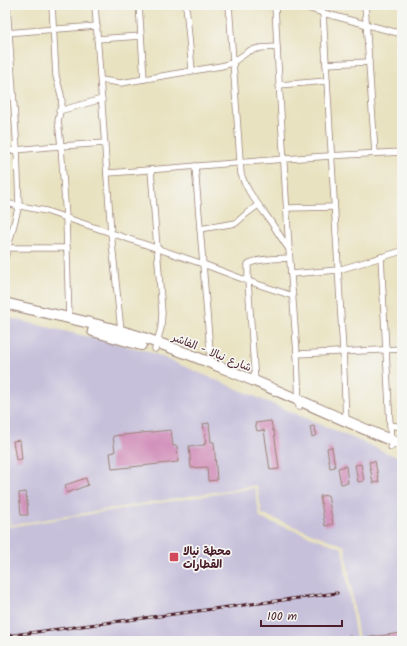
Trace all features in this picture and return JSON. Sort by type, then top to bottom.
[{"type":"highway","name":"شارع نيالا - الفاشر","points":[[5,303],[121,331],[208,369],[346,421],[355,428]]},
{"type":"highway","name":"شارع نيالا - الفاشر","points":[[5,310],[156,346],[211,363],[255,382],[299,404],[391,444],[402,452]]},
{"type":"highway","name":"شارع نيالا - الفاشر","points":[[391,444],[402,445]]},
{"type":"street","points":[[5,258],[19,205],[17,150],[7,33],[7,5]]},
{"type":"street","points":[[52,5],[56,76],[62,102],[58,121],[66,218],[69,318]]},
{"type":"street","points":[[95,5],[106,173],[121,331]]},
{"type":"street","points":[[139,5],[144,79]]},
{"type":"street","points":[[186,5],[192,70]]},
{"type":"street","points":[[229,5],[241,174],[244,183],[289,250]]},
{"type":"street","points":[[275,5],[289,258],[297,354],[299,404]]},
{"type":"street","points":[[298,5],[322,13],[402,34]]},
{"type":"street","points":[[365,5],[375,153]]},
{"type":"street","points":[[322,13],[346,421]]},
{"type":"street","points":[[7,33],[97,26]]},
{"type":"street","points":[[97,39],[141,36]]},
{"type":"street","points":[[101,80],[121,83],[221,66],[232,63],[249,51],[260,48],[277,47]]},
{"type":"street","points":[[326,64],[369,62]]},
{"type":"street","points":[[279,85],[327,82]]},
{"type":"street","points":[[59,111],[102,99]]},
{"type":"street","points":[[5,151],[105,143]]},
{"type":"street","points":[[106,173],[284,158],[402,152]]},
{"type":"street","points":[[195,166],[211,363]]},
{"type":"street","points":[[151,170],[162,313],[161,328],[156,346]]},
{"type":"street","points":[[5,203],[46,211],[158,248],[293,296]]},
{"type":"street","points":[[200,229],[236,223],[258,205]]},
{"type":"street","points":[[287,208],[334,207]]},
{"type":"street","points":[[7,248],[67,248]]},
{"type":"street","points":[[291,274],[338,270],[402,251]]},
{"type":"street","points":[[381,257],[391,444]]},
{"type":"street","points":[[255,382],[248,264],[269,259],[289,258]]},
{"type":"street","points":[[297,354],[402,349]]},
{"type":"street","points":[[390,425],[402,427]]},
{"type":"shaded area","points":[[5,317],[148,351],[402,459],[402,641],[359,641],[345,546],[262,514],[257,485],[10,525],[5,491]]},
{"type":"shaded area","points":[[255,488],[260,518],[342,548],[356,641],[5,641],[5,503],[9,527]]},
{"type":"building","points":[[271,421],[274,431],[279,469],[270,470],[264,430],[257,431],[255,423]]},
{"type":"building","points":[[209,423],[211,442],[214,442],[217,480],[208,481],[207,467],[191,468],[189,446],[205,445],[203,424]]},
{"type":"building","points":[[314,426],[317,435],[312,437],[310,427]]},
{"type":"building","points":[[171,430],[173,446],[177,446],[178,462],[112,469],[110,453],[115,452],[113,436]]},
{"type":"building","points":[[20,440],[22,459],[16,460],[13,441]]},
{"type":"building","points":[[332,447],[335,467],[330,468],[327,448]]},
{"type":"building","points":[[375,461],[379,482],[373,483],[369,462]]},
{"type":"building","points":[[361,464],[364,481],[358,482],[355,465]]},
{"type":"building","points":[[346,466],[348,483],[341,484],[338,468]]},
{"type":"building","points":[[86,478],[88,485],[67,493],[65,485]]},
{"type":"building","points":[[26,492],[28,515],[21,515],[19,493]]},
{"type":"building","points":[[328,495],[333,524],[325,526],[320,496]]},
{"type":"building","points":[[402,633],[402,641],[362,641],[362,638]]},
{"type":"railway","points":[[5,636],[337,593]]},
{"type":"place","name":"محطة نيالا القطارات","points":[[174,557]]}]
